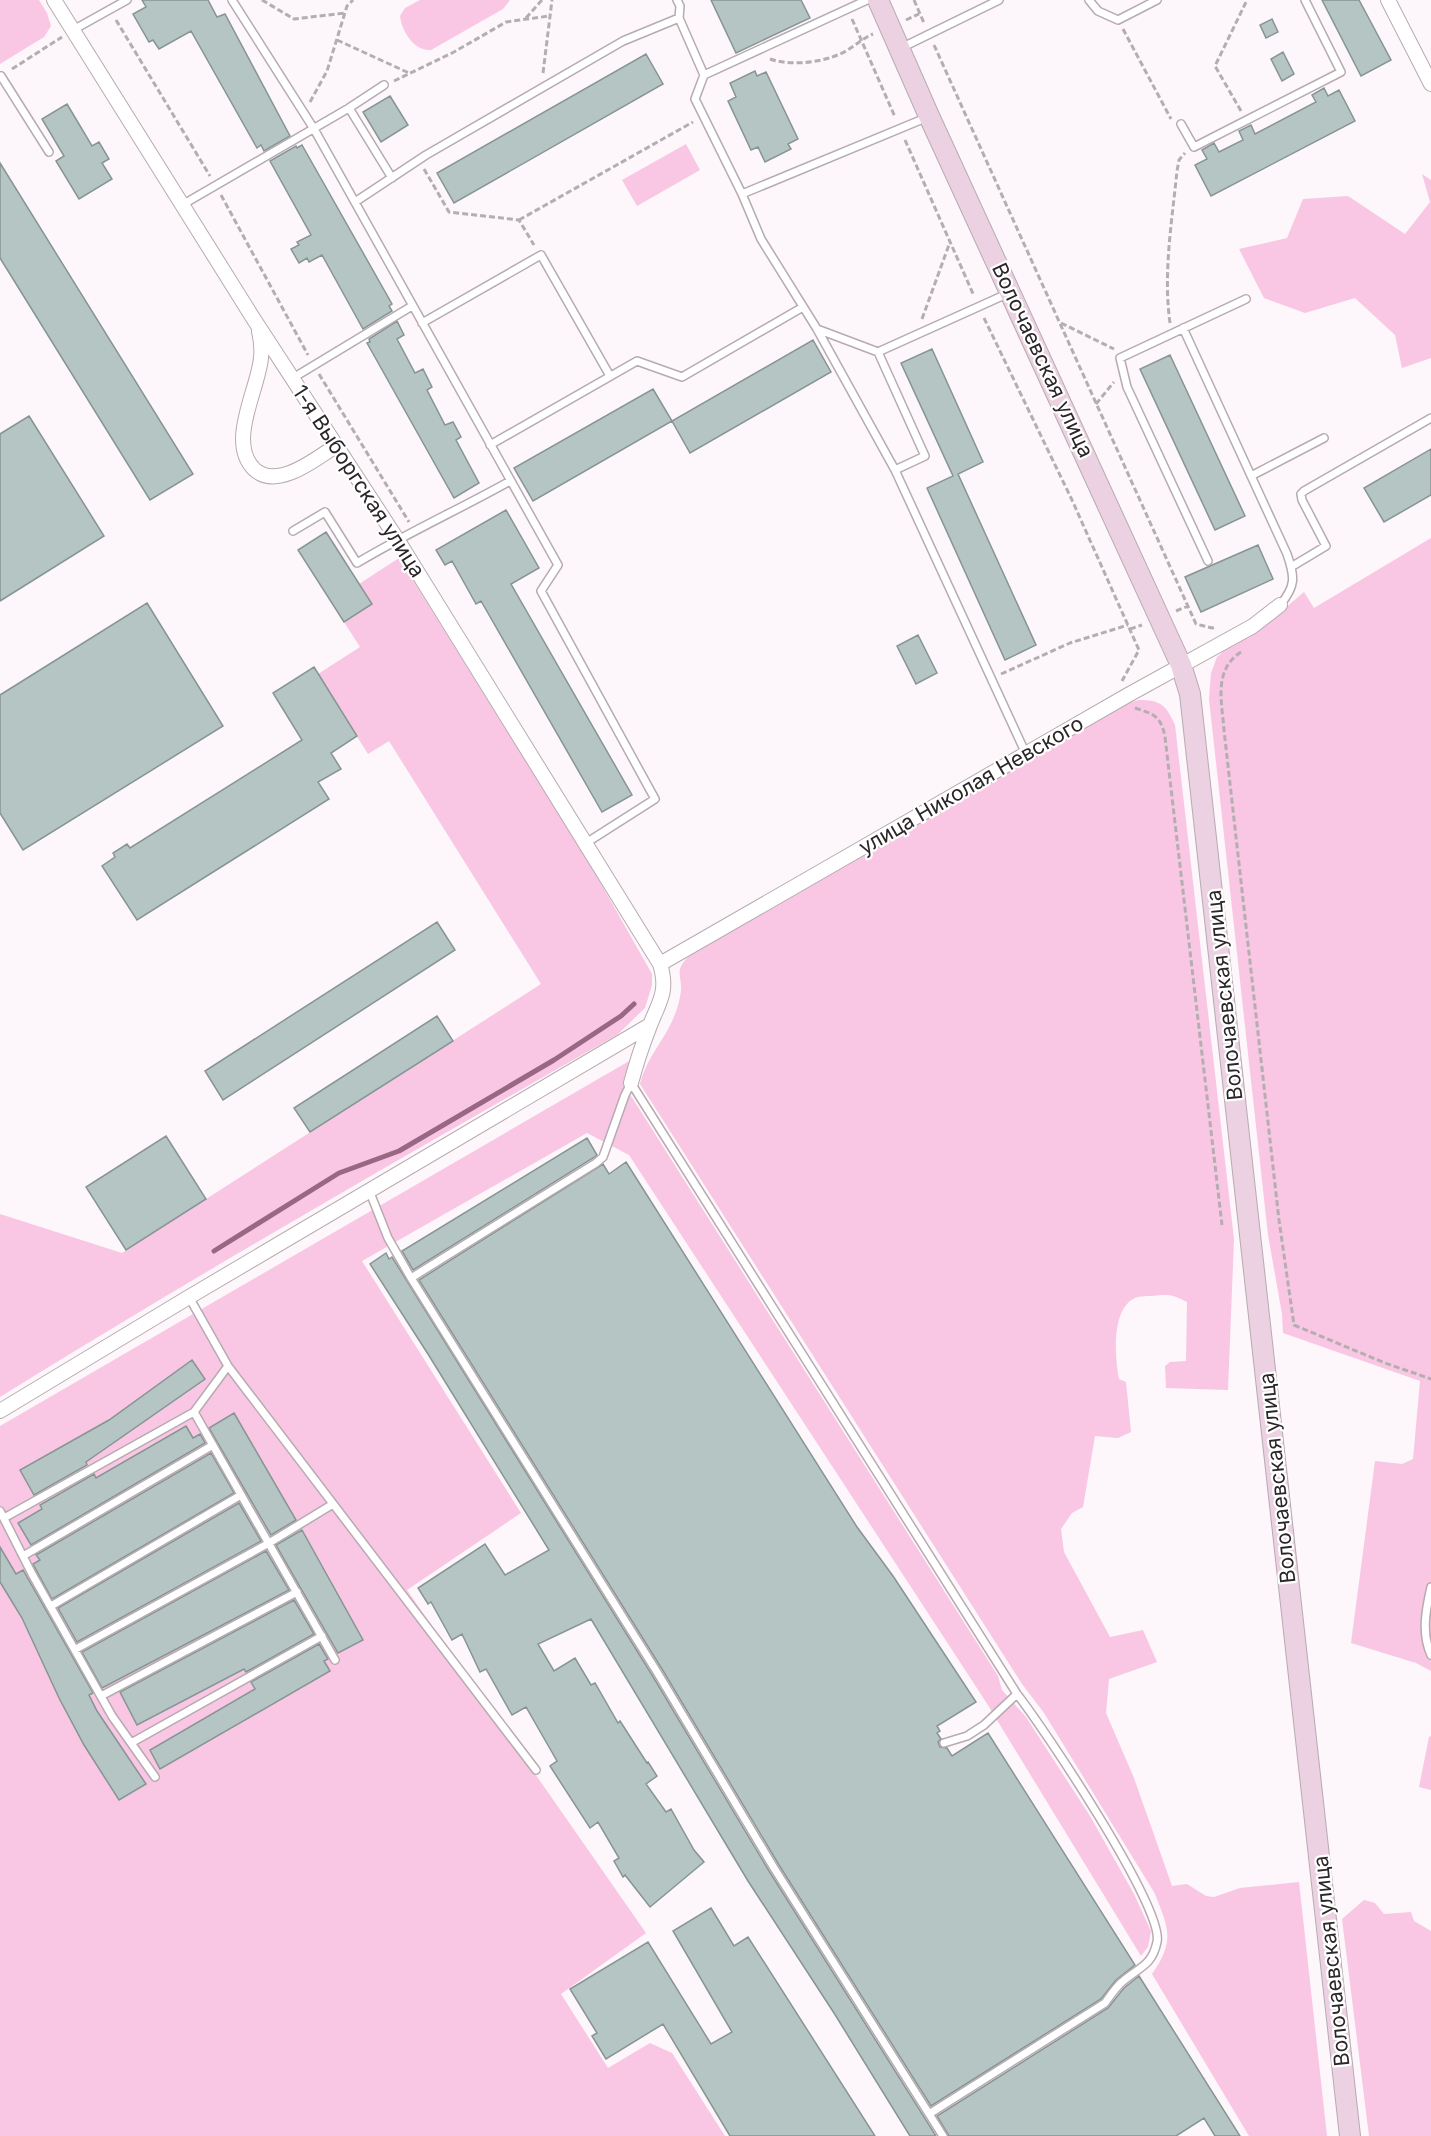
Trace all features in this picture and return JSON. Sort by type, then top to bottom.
[{"type":"street","name":"1-я Выборгская улица","points":[[54,0],[253,318],[397,539],[660,964]]},
{"type":"street","name":"Волочаевская улица","points":[[878,0],[1181,665],[1190,694],[1350,2136]]},
{"type":"street","points":[[1388,0],[1431,84]]},
{"type":"street","points":[[253,318],[260,338],[262,357],[242,442],[249,463],[256,471],[267,476],[280,476],[294,471],[337,445]]},
{"type":"street","name":"улица Николая Невского","points":[[660,964],[1026,753],[1253,626],[1280,605]]},
{"type":"street","points":[[631,1083],[664,987],[660,964]]},
{"type":"street","points":[[0,1411],[650,1025]]},
{"type":"lane","points":[[73,30],[127,0]]},
{"type":"lane","points":[[232,0],[314,129],[558,565],[541,591],[655,799],[586,843]]},
{"type":"lane","points":[[677,0],[680,6],[679,18],[704,75],[695,99],[742,194],[761,239],[817,329],[894,470],[1026,753]]},
{"type":"lane","points":[[704,75],[867,0]]},
{"type":"lane","points":[[900,48],[999,0]]},
{"type":"lane","points":[[1089,0],[1098,11],[1118,20],[1157,0]]},
{"type":"lane","points":[[1181,124],[1194,147],[1341,72],[1305,0]]},
{"type":"lane","points":[[355,202],[419,159],[623,41],[679,18]]},
{"type":"lane","points":[[1,76],[48,152]]},
{"type":"lane","points":[[182,205],[314,129],[384,85]]},
{"type":"lane","points":[[349,108],[392,178]]},
{"type":"lane","points":[[742,194],[929,116]]},
{"type":"lane","points":[[422,323],[541,255],[610,376]]},
{"type":"lane","points":[[878,352],[1012,292]]},
{"type":"lane","points":[[1208,561],[1127,387],[1120,358],[1246,299]]},
{"type":"lane","points":[[293,378],[412,306]]},
{"type":"lane","points":[[490,445],[637,361],[682,377],[803,307]]},
{"type":"lane","points":[[1183,328],[1292,567],[1293,584],[1289,594],[1280,605]]},
{"type":"lane","points":[[817,329],[878,352],[925,456],[894,470]]},
{"type":"lane","points":[[1292,567],[1326,546],[1301,494],[1431,418]]},
{"type":"lane","points":[[1251,476],[1324,438]]},
{"type":"lane","points":[[293,531],[325,512],[357,562],[510,481]]},
{"type":"lane","points":[[411,1278],[596,1163],[603,1156],[631,1083]]},
{"type":"lane","points":[[631,1083],[1017,1694],[1038,1720],[1108,1833],[1158,1930],[1158,1940],[1150,1962],[1121,1982],[1105,2003],[929,2114]]},
{"type":"lane","points":[[369,1190],[388,1238],[411,1278],[657,1672],[774,1868],[943,2136]]},
{"type":"lane","points":[[189,1297],[228,1366],[536,1770]]},
{"type":"lane","points":[[155,1776],[112,1716],[2,1514],[194,1412],[228,1366]]},
{"type":"lane","points":[[194,1412],[335,1660]]},
{"type":"lane","points":[[23,1556],[213,1445]]},
{"type":"lane","points":[[51,1606],[241,1495]]},
{"type":"lane","points":[[76,1649],[269,1543],[333,1504]]},
{"type":"lane","points":[[1431,1587],[1425,1629],[1431,1655]]},
{"type":"lane","points":[[101,1696],[297,1592]]},
{"type":"lane","points":[[131,1743],[322,1636]]},
{"type":"lane","points":[[944,1743],[968,1736],[984,1725],[1017,1694]]},
{"type":"path","points":[[262,0],[294,19],[345,13]]},
{"type":"path","points":[[304,113],[327,70],[347,6],[354,0]]},
{"type":"path","points":[[525,19],[542,0]]},
{"type":"path","points":[[541,88],[552,0]]},
{"type":"path","points":[[1246,120],[1215,66],[1247,0]]},
{"type":"path","points":[[110,9],[216,186],[314,365],[414,531]]},
{"type":"path","points":[[848,9],[979,306],[1072,500],[1139,650],[1121,683],[1134,708],[1158,718],[1166,737],[1222,1225]]},
{"type":"path","points":[[384,85],[454,52],[506,22],[549,16]]},
{"type":"path","points":[[1118,20],[1172,120]]},
{"type":"path","points":[[1,76],[73,30]]},
{"type":"path","points":[[760,49],[770,59],[778,62],[816,61],[839,55],[861,39]]},
{"type":"path","points":[[337,40],[409,74]]},
{"type":"path","points":[[419,159],[449,212],[519,220],[703,116]]},
{"type":"path","points":[[1171,334],[1167,287],[1168,260],[1177,171],[1179,160],[1188,150]]},
{"type":"path","points":[[519,220],[541,255]]},
{"type":"path","points":[[917,334],[950,242]]},
{"type":"path","points":[[1059,322],[1127,355]]},
{"type":"path","points":[[1096,404],[1123,371]]},
{"type":"path","points":[[992,679],[1070,643],[1128,625]]},
{"type":"path","points":[[1278,1220],[1294,1325],[1385,1364],[1431,1378]]},
{"type":"shaded area","points":[[0,0],[39,0],[47,13],[51,26],[44,37],[0,64]]},
{"type":"shaded area","points":[[420,0],[510,0],[503,9],[431,50],[414,44],[406,34],[401,22],[400,16],[405,8]]},
{"type":"shaded area","points":[[686,144],[700,170],[637,206],[622,180]]},
{"type":"shaded area","points":[[1422,174],[1431,180],[1431,358],[1402,368],[1395,335],[1355,298],[1305,313],[1264,298],[1239,249],[1287,238],[1303,199],[1348,196],[1405,234],[1430,202]]},
{"type":"shaded area","points":[[1431,538],[1431,1671],[1416,1663],[1351,1643],[1375,1461],[1402,1464],[1413,1459],[1420,1381],[1283,1333],[1282,1314],[1268,1235],[1209,699],[1211,673],[1217,657],[1271,620],[1304,592],[1314,608]]},
{"type":"shaded area","points":[[399,558],[591,866],[652,974],[652,985],[645,1008],[617,1035],[230,1258],[0,1397],[0,1214],[122,1253],[541,984],[389,741],[368,754],[318,674],[360,647],[344,622],[359,584]]},
{"type":"shaded area","points":[[1139,700],[1153,701],[1162,705],[1175,725],[1234,1239],[1228,1390],[1166,1388],[1165,1366],[1170,1362],[1186,1361],[1187,1302],[1174,1296],[1162,1295],[1137,1297],[1126,1305],[1118,1324],[1116,1359],[1119,1379],[1126,1382],[1131,1432],[1118,1438],[1095,1436],[1083,1507],[1072,1513],[1061,1529],[1064,1552],[1110,1637],[1143,1630],[1157,1662],[1109,1679],[1106,1713],[1134,1778],[1172,1886],[1187,1884],[1206,1896],[1214,1897],[1240,1888],[1299,1882],[1327,2136],[1249,2136],[1152,1974],[1160,1962],[1167,1942],[1166,1924],[1154,1892],[1044,1713],[1022,1684],[640,1084],[647,1065],[667,1032],[676,1011],[681,991],[680,970],[688,957],[1127,703]]},
{"type":"shaded area","points":[[631,1060],[626,1088],[998,1676],[1002,1690],[1026,1717],[1090,1816],[1134,1894],[1151,1931],[1148,1947],[1141,1956],[986,1702],[629,1155],[587,1133],[362,1261],[521,1513],[407,1590],[646,1933],[561,1994],[608,2068],[650,2043],[672,2053],[725,2136],[0,2136],[0,1426]]},
{"type":"shaded area","points":[[1431,1736],[1431,1790],[1419,1787]]},
{"type":"shaded area","points":[[1364,1900],[1375,1903],[1384,1914],[1411,1912],[1414,1921],[1431,1931],[1431,2136],[1369,2136],[1342,1919]]},
{"type":"building","points":[[142,0],[208,0],[217,17],[225,14],[290,136],[264,151],[261,145],[257,148],[191,31],[159,49],[153,40],[149,42],[133,14],[146,7]]},
{"type":"building","points":[[711,0],[801,0],[810,18],[736,53]]},
{"type":"building","points":[[1322,0],[1359,0],[1391,60],[1361,76]]},
{"type":"building","points":[[1272,19],[1278,32],[1266,38],[1260,25]]},
{"type":"building","points":[[1283,52],[1294,74],[1282,81],[1271,59]]},
{"type":"building","points":[[646,54],[663,84],[454,203],[437,173]]},
{"type":"building","points":[[755,71],[757,76],[766,72],[798,139],[788,144],[791,149],[765,162],[758,147],[751,150],[728,101],[736,97],[730,83]]},
{"type":"building","points":[[1324,88],[1328,96],[1339,90],[1355,121],[1211,196],[1195,165],[1207,159],[1202,150],[1214,143],[1219,152],[1243,140],[1239,131],[1251,125],[1255,134],[1316,102],[1312,95]]},
{"type":"building","points":[[390,96],[408,125],[381,142],[363,112]]},
{"type":"building","points":[[67,104],[92,146],[99,142],[109,159],[102,163],[112,179],[79,199],[56,161],[64,156],[42,119]]},
{"type":"building","points":[[302,145],[392,304],[389,306],[392,311],[363,329],[322,255],[309,262],[307,258],[299,263],[291,249],[299,245],[297,242],[311,235],[270,161]]},
{"type":"building","points":[[0,163],[193,474],[150,500],[0,258]]},
{"type":"building","points":[[397,321],[404,335],[397,339],[415,373],[423,369],[432,387],[427,390],[445,425],[453,422],[461,437],[456,440],[479,483],[454,498],[367,343],[370,342],[369,339]]},
{"type":"building","points":[[813,340],[831,372],[690,453],[672,421]]},
{"type":"building","points":[[932,349],[983,462],[958,474],[1036,645],[1005,660],[927,488],[953,476],[901,363]]},
{"type":"building","points":[[1170,355],[1245,516],[1215,530],[1140,369]]},
{"type":"building","points":[[653,389],[672,421],[533,501],[514,468]]},
{"type":"building","points":[[29,416],[104,536],[0,601],[0,434]]},
{"type":"building","points":[[1431,449],[1431,495],[1384,522],[1364,488]]},
{"type":"building","points":[[506,510],[539,568],[511,584],[632,795],[602,812],[481,601],[476,604],[452,561],[445,565],[436,550]]},
{"type":"building","points":[[326,532],[372,604],[344,622],[298,550]]},
{"type":"building","points":[[1258,545],[1273,579],[1201,612],[1185,577]]},
{"type":"building","points":[[147,603],[223,726],[23,850],[0,813],[0,695]]},
{"type":"building","points":[[918,635],[937,673],[916,684],[897,646]]},
{"type":"building","points":[[314,667],[357,736],[331,753],[341,769],[318,782],[329,799],[137,920],[102,866],[115,857],[113,853],[127,844],[130,848],[302,740],[273,693]]},
{"type":"building","points":[[437,922],[455,950],[223,1100],[205,1071]]},
{"type":"building","points":[[437,1016],[453,1041],[310,1132],[294,1108]]},
{"type":"building","points":[[166,1136],[206,1199],[126,1250],[86,1187]]},
{"type":"building","points":[[587,1138],[597,1155],[413,1270],[402,1251]]},
{"type":"building","points":[[626,1162],[857,1527],[893,1576],[976,1702],[937,1726],[940,1731],[937,1733],[941,1739],[938,1742],[940,1747],[947,1748],[952,1756],[988,1733],[1135,1965],[1116,1980],[1101,1999],[931,2106],[779,1865],[662,1669],[419,1280],[603,1164],[609,1174]]},
{"type":"building","points":[[386,1253],[389,1259],[392,1257],[652,1675],[769,1871],[936,2136],[910,2136],[834,2013],[748,1881],[591,1619],[538,1644],[554,1671],[575,1658],[591,1685],[595,1683],[618,1723],[620,1721],[657,1776],[646,1784],[666,1812],[671,1809],[694,1850],[704,1862],[650,1907],[625,1875],[623,1877],[614,1861],[619,1858],[598,1822],[590,1828],[550,1766],[557,1761],[526,1707],[512,1715],[486,1669],[480,1672],[462,1634],[452,1640],[431,1602],[428,1604],[418,1588],[485,1544],[505,1575],[549,1550],[370,1264]]},
{"type":"building","points":[[192,1360],[205,1379],[86,1462],[87,1465],[34,1495],[20,1470],[109,1420]]},
{"type":"building","points":[[234,1413],[296,1520],[271,1535],[209,1428]]},
{"type":"building","points":[[186,1426],[193,1438],[200,1434],[205,1443],[31,1545],[18,1523],[42,1509],[40,1505],[94,1474],[96,1478]]},
{"type":"building","points":[[211,1453],[234,1493],[52,1599],[33,1564],[40,1560],[36,1555]]},
{"type":"building","points":[[239,1503],[261,1541],[77,1642],[58,1608]]},
{"type":"building","points":[[302,1530],[363,1640],[338,1653],[276,1545]]},
{"type":"building","points":[[0,1547],[16,1574],[23,1570],[93,1693],[89,1695],[97,1711],[146,1784],[119,1800],[84,1745],[59,1698],[22,1618],[0,1582]]},
{"type":"building","points":[[266,1551],[289,1590],[102,1688],[82,1652]]},
{"type":"building","points":[[294,1600],[314,1634],[246,1672],[244,1669],[137,1725],[120,1692]]},
{"type":"building","points":[[319,1644],[328,1659],[324,1661],[330,1671],[160,1769],[150,1750],[255,1689],[251,1682]]},
{"type":"building","points":[[711,1908],[734,1946],[748,1937],[875,2136],[730,2136],[663,2024],[606,2059],[592,2036],[597,2033],[570,1989],[648,1942],[711,2044],[732,2032],[673,1931]]},
{"type":"building","points":[[1139,1976],[1240,2136],[1215,2136],[1204,2118],[1176,2136],[949,2136],[937,2116],[1108,2008],[1124,1988]]},
{"type":"waterway","points":[[214,1251],[339,1173],[399,1151],[554,1060],[621,1016],[634,1004]]}]
